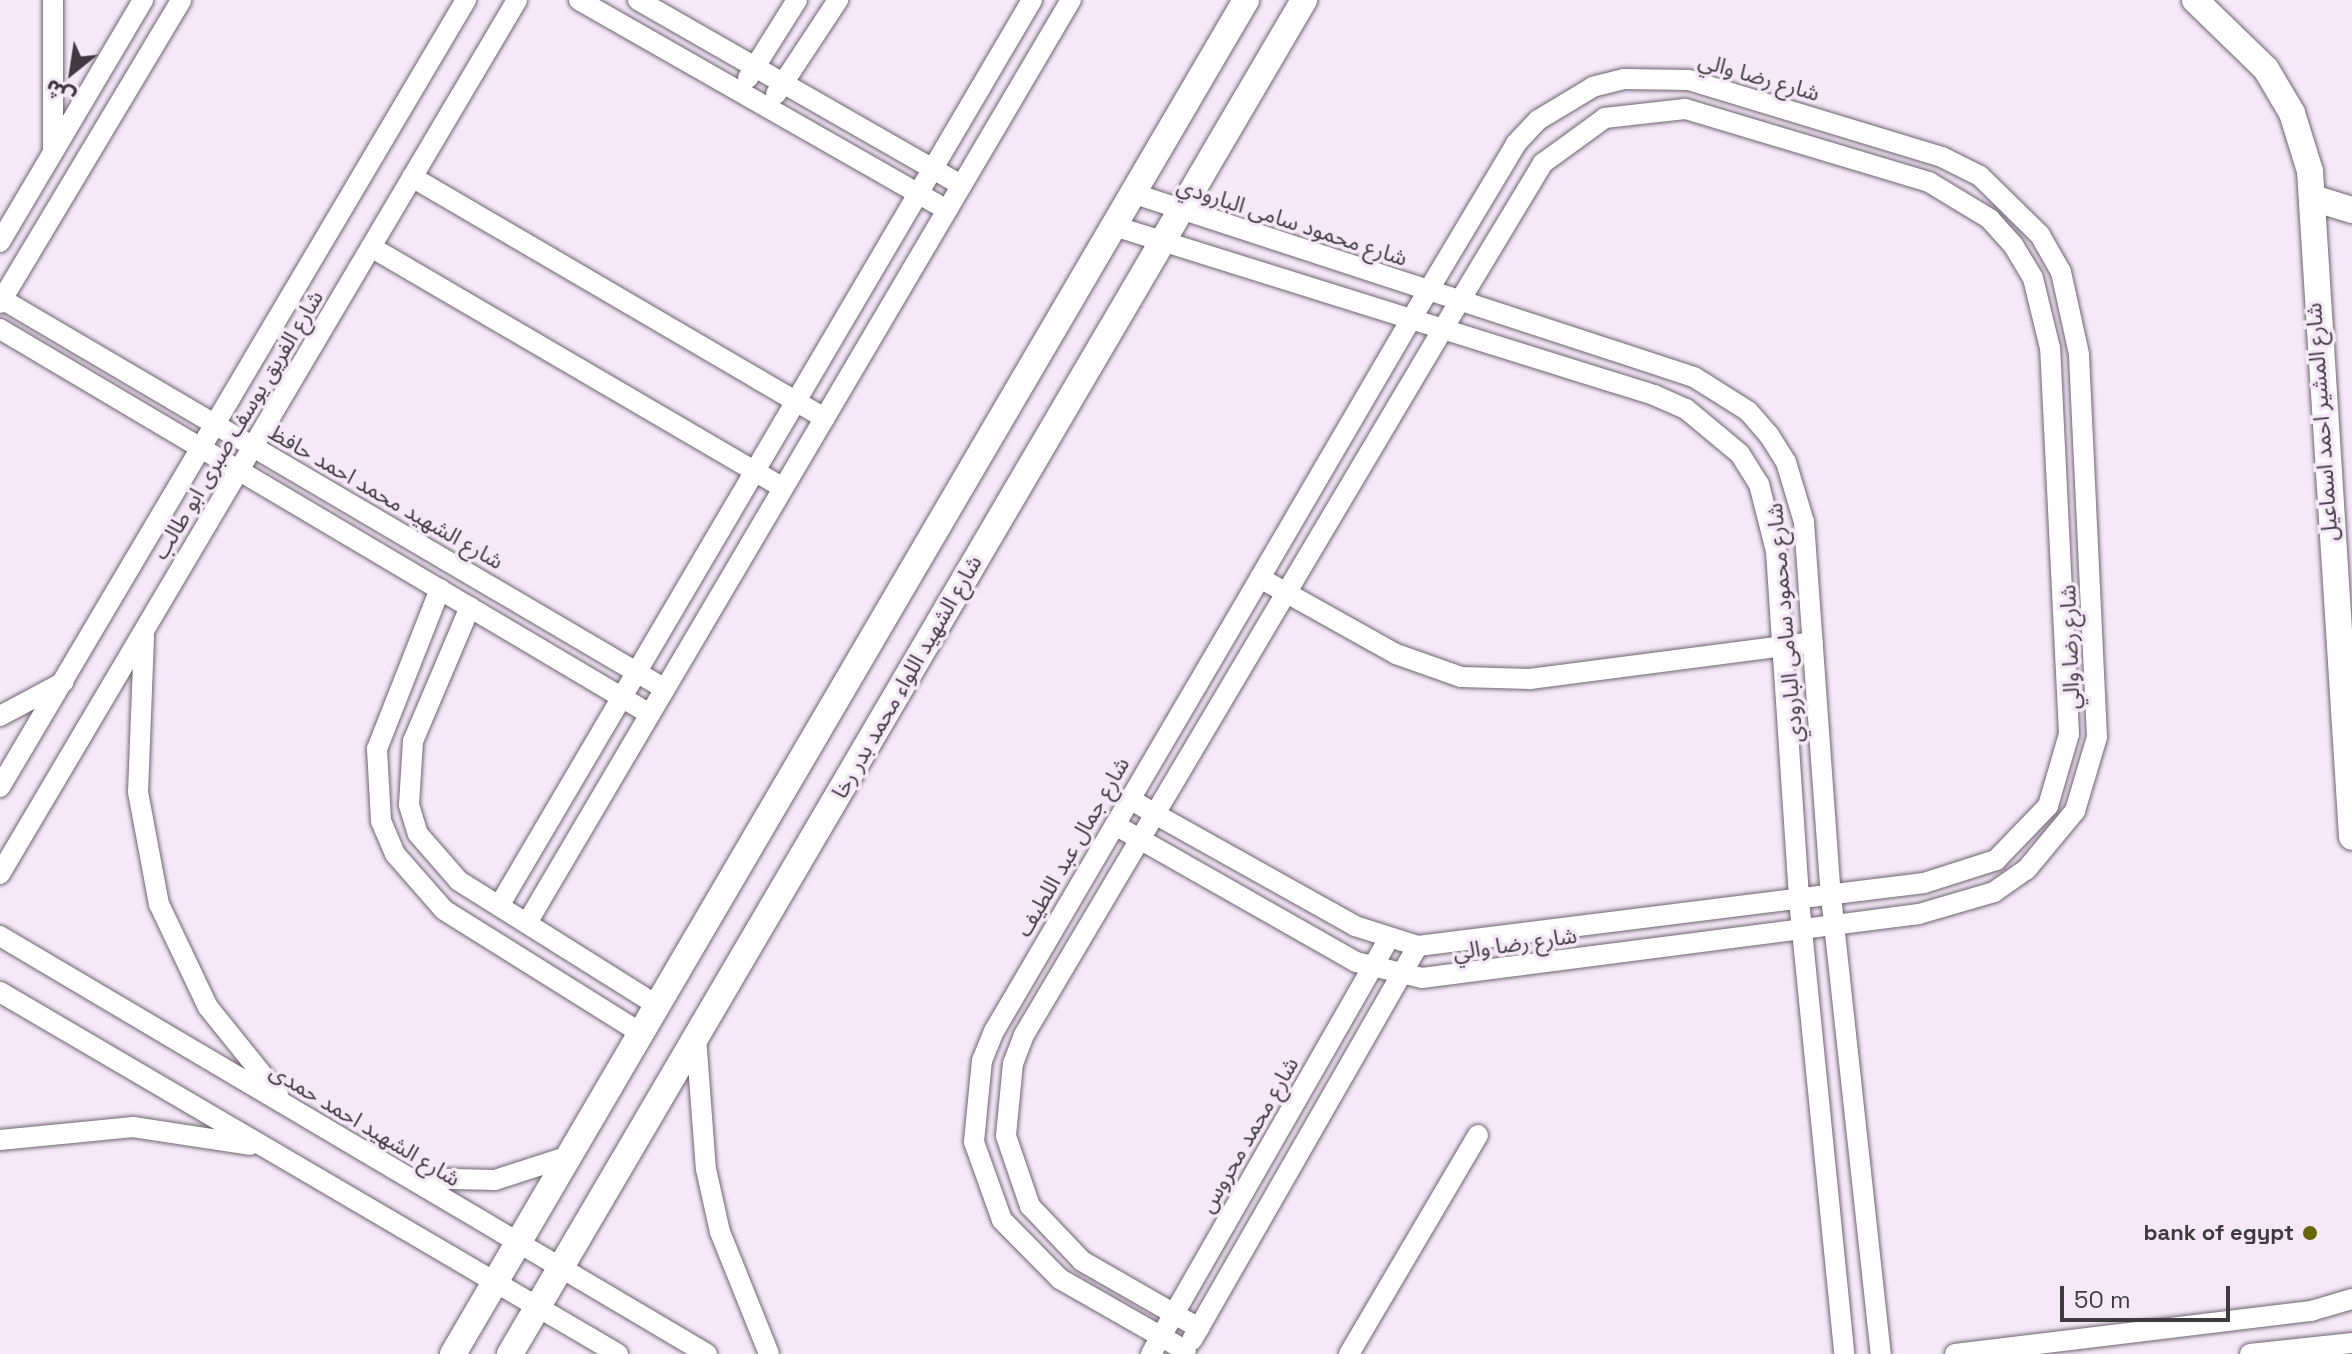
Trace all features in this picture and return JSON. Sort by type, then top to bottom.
[{"type":"street","points":[[53,0],[53,153]]},
{"type":"street","points":[[0,242],[143,0]]},
{"type":"street","name":"شارع الفريق يوسف صبرى ابو طالب","points":[[0,787],[203,449],[466,0]]},
{"type":"street","name":"شارع الفريق يوسف صبرى ابو طالب","points":[[0,874],[517,0]]},
{"type":"street","points":[[579,0],[947,210]]},
{"type":"street","points":[[638,0],[961,185]]},
{"type":"street","points":[[740,92],[797,0]]},
{"type":"street","points":[[768,108],[838,0]]},
{"type":"street","points":[[499,906],[1032,0]]},
{"type":"street","points":[[527,923],[1071,0]]},
{"type":"street","points":[[453,1354],[1246,0]]},
{"type":"street","name":"شارع الشهيد اللواء محمد بدر رخا","points":[[510,1354],[1304,0]]},
{"type":"street","name":"شارع المشير احمد اسماعيل","points":[[2195,0],[2279,91],[2302,140],[2313,198],[2315,334],[2347,704],[2352,837]]},
{"type":"street","points":[[1,300],[175,2]]},
{"type":"street","name":"شارع رضا والي","points":[[1115,825],[1372,968],[1401,976],[1443,978],[1958,907],[1994,892],[2035,861],[2075,811],[2097,737],[2086,478],[2074,312],[2061,272],[2031,224],[1980,176],[1942,157],[1775,106],[1657,77],[1624,79],[1564,101],[1516,144],[1410,321]]},
{"type":"street","points":[[1770,134],[1775,106]]},
{"type":"street","name":"شارع رضا والي","points":[[1130,799],[1388,940],[1418,946],[1831,896],[1961,876],[1996,860],[2048,806],[2069,734],[2045,312],[2014,246],[1971,205],[1929,182],[1770,134],[1656,107],[1582,129],[1543,163],[1442,331]]},
{"type":"street","points":[[412,177],[825,418]]},
{"type":"street","name":"شارع محمود سامى البارودي","points":[[1132,193],[1694,377],[1748,411],[1781,453],[1798,491],[1813,642],[1831,896],[1881,1354]]},
{"type":"street","points":[[2313,198],[2352,210]]},
{"type":"street","name":"شارع محمود سامى البارودي","points":[[1114,226],[1654,395],[1715,429],[1752,474],[1771,517],[1801,929],[1844,1354]]},
{"type":"street","points":[[371,247],[783,488]]},
{"type":"street","name":"شارع الشهيد محمد احمد حافظ","points":[[1,300],[665,689]]},
{"type":"street","name":"شارع جمال عبد اللطيف","points":[[1185,1352],[1156,1345],[1028,1253],[984,1183],[974,1142],[974,1101],[994,1031],[1410,321]]},
{"type":"street","points":[[0,329],[650,714]]},
{"type":"street","points":[[1199,1328],[1052,1235],[1014,1172],[1006,1136],[1006,1100],[1024,1035],[1442,331]]},
{"type":"street","points":[[2056,479],[2086,478]]},
{"type":"street","points":[[1260,578],[1396,654],[1461,677],[1530,679],[1813,642]]},
{"type":"street","points":[[440,589],[377,749],[381,821],[395,854],[444,910],[641,1033]]},
{"type":"street","points":[[470,607],[413,741],[409,805],[434,859],[499,906],[657,1005]]},
{"type":"street","points":[[144,630],[138,792],[159,904],[208,1007],[291,1109]]},
{"type":"street","points":[[0,716],[64,682]]},
{"type":"street","name":"شارع الشهيد احمد حمدى","points":[[0,936],[707,1354]]},
{"type":"street","name":"شارع محمد محروس","points":[[1156,1345],[1388,940]]},
{"type":"street","points":[[1185,1352],[1418,946]]},
{"type":"street","points":[[0,992],[618,1354]]},
{"type":"street","points":[[696,1037],[705,1156],[720,1232],[769,1354]]},
{"type":"street","points":[[1818,1105],[1853,1100]]},
{"type":"street","points":[[0,1140],[133,1127],[266,1148]]},
{"type":"street","points":[[1349,1354],[1478,1135]]},
{"type":"street","points":[[403,1175],[495,1180],[569,1156]]},
{"type":"street","points":[[1955,1354],[2311,1311],[2352,1299]]},
{"type":"street","points":[[2250,1354],[2352,1343]]},
{"type":"place","name":"bank of egypt","points":[[2310,1233]]}]
